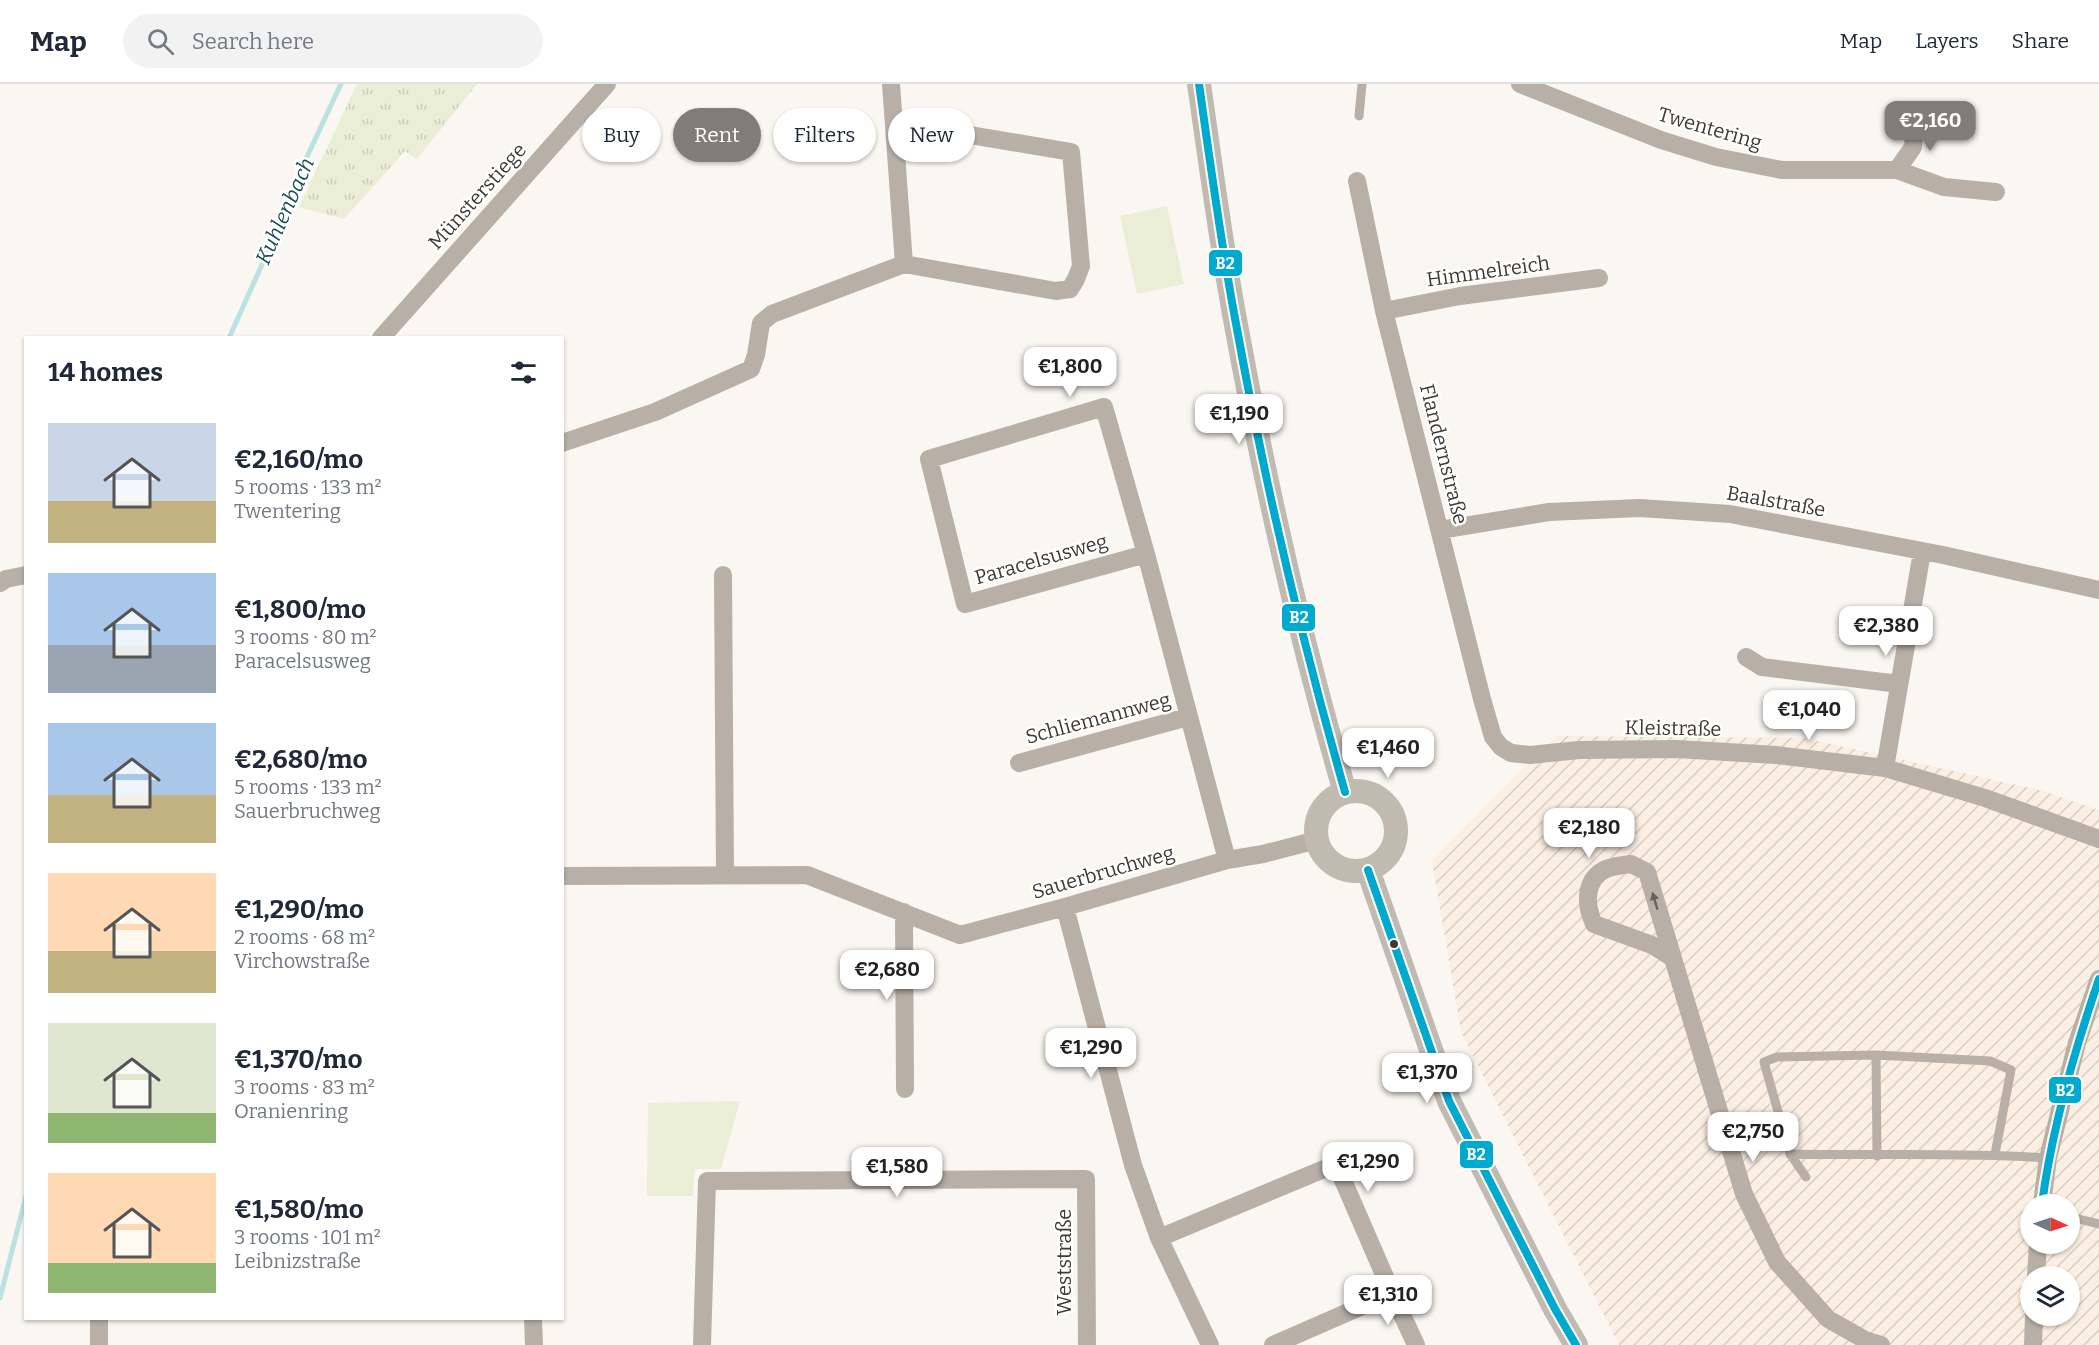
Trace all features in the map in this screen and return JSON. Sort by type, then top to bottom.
[{"type":"street","name":"Münsterstiege","points":[[383,336],[607,84]]},
{"type":"street","points":[[891,84],[893,108]]},
{"type":"street","points":[[1199,84],[1230,293],[1258,435],[1319,701],[1345,792]]},
{"type":"street","name":"Twentering","points":[[1520,84],[1661,140],[1716,157],[1782,170],[1897,170],[1944,187],[1996,192]]},
{"type":"street","points":[[1897,170],[1913,147],[1915,117]]},
{"type":"street","points":[[564,442],[655,412],[751,369],[756,355],[761,323],[772,314],[904,264],[1056,291],[1070,289],[1081,266],[1071,152],[975,136]]},
{"type":"street","points":[[897,162],[904,264]]},
{"type":"street","name":"Flandernstraße","points":[[1357,181],[1384,311],[1492,737]]},
{"type":"street","name":"Himmelreich","points":[[1384,311],[1460,296],[1599,278]]},
{"type":"street","name":"Paracelsusweg","points":[[1146,554],[965,604],[929,459],[1104,407],[1146,554],[1227,860]]},
{"type":"street","name":"Baalstraße","points":[[1440,530],[1549,512],[1640,508],[1730,514],[2099,590]]},
{"type":"street","points":[[1885,768],[1922,552]]},
{"type":"street","points":[[0,583],[6,579],[24,575]]},
{"type":"street","points":[[723,575],[725,874]]},
{"type":"street","points":[[1746,657],[1762,667],[1899,684]]},
{"type":"street","name":"Schliemannweg","points":[[1019,763],[1188,717]]},
{"type":"street","name":"Kleistraße","points":[[1492,737],[1501,747],[1511,753],[1530,755],[1579,750],[1677,749],[1776,755],[1885,768],[1984,798],[2099,839]]},
{"type":"street","points":[[1360,791],[1374,795],[1386,804],[1393,815],[1397,829],[1395,843],[1389,855],[1368,870],[1350,871],[1335,866],[1324,856],[1317,840],[1316,826],[1321,811],[1331,800],[1345,792],[1360,791]]},
{"type":"street","name":"Sauerbruchweg","points":[[564,876],[807,875],[960,935],[1227,860],[1263,854],[1317,840]]},
{"type":"street","points":[[1671,957],[1652,945],[1594,924],[1588,899],[1589,886],[1599,874],[1607,869],[1631,864],[1647,872],[1744,1194],[1777,1262],[1828,1319],[1872,1344]]},
{"type":"street","points":[[1368,870],[1449,1101],[1513,1229],[1576,1345]]},
{"type":"street","points":[[1065,907],[1133,1165],[1159,1238],[1210,1345]]},
{"type":"street","points":[[904,912],[905,1089]]},
{"type":"street","points":[[2043,1194],[2048,1158],[2077,1043],[2099,979]]},
{"type":"street","points":[[1159,1238],[1336,1164],[1416,1345]]},
{"type":"street","name":"Weststraße","points":[[702,1345],[707,1181],[1086,1179],[1087,1345]]},
{"type":"street","points":[[1273,1345],[1392,1293]]},
{"type":"street","points":[[99,1320],[99,1345]]},
{"type":"street","points":[[533,1320],[534,1345]]},
{"type":"street","points":[[2033,1345],[2034,1326]]},
{"type":"lane","points":[[1359,116],[1362,84]]},
{"type":"lane","points":[[1806,1177],[1790,1154],[1764,1062],[1777,1057],[1876,1055],[1990,1060],[2011,1070],[1995,1154]]},
{"type":"lane","points":[[1876,1055],[1877,1156]]},
{"type":"lane","points":[[1790,1154],[1877,1156],[1995,1154],[2048,1158]]},
{"type":"lane","points":[[2080,1219],[2099,1224]]},
{"type":"shaded area","points":[[1556,736],[1804,738],[2040,790],[2099,810],[2099,1345],[1619,1345],[1461,1032],[1432,861]]},
{"type":"green space","points":[[357,84],[477,84],[417,159],[405,151],[344,219],[299,207]]},
{"type":"green space","points":[[1167,206],[1184,284],[1137,294],[1120,216]]},
{"type":"green space","points":[[740,1101],[721,1169],[695,1169],[693,1196],[647,1196],[648,1103]]},
{"type":"waterway","name":"Kuhlenbach","points":[[230,336],[282,220],[304,163],[341,84]]},
{"type":"waterway","name":"Kuhlenbach","points":[[0,1298],[24,1204]]},
{"type":"transit line","name":"B2","points":[[1199,84],[1224,256],[1257,434],[1298,614],[1345,792]]},
{"type":"transit line","name":"B2","points":[[1368,870],[1449,1101],[1555,1309],[1576,1345]]},
{"type":"transit line","name":"B2","points":[[2043,1194],[2065,1090],[2099,979]]}]
